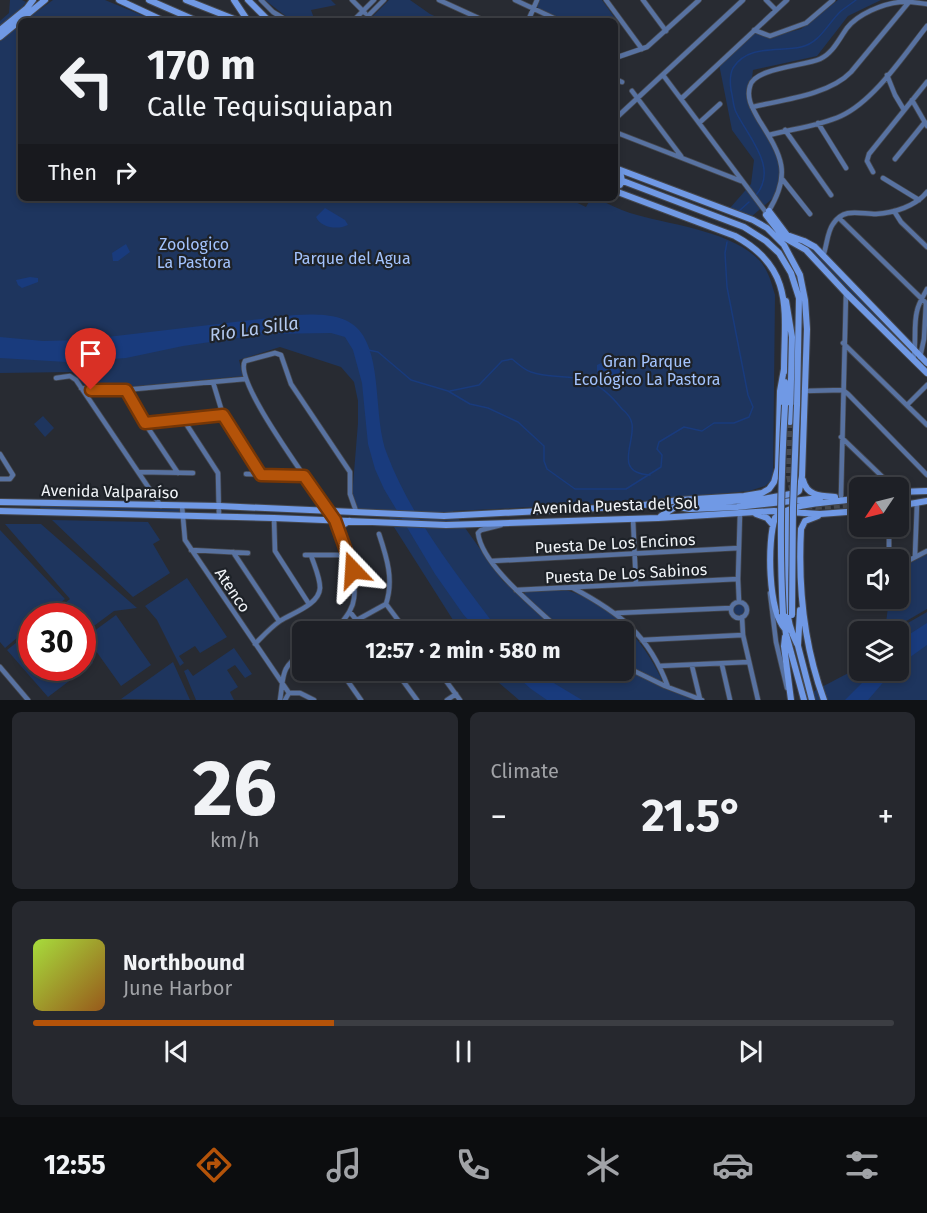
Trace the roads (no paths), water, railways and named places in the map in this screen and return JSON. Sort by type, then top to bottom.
[{"type":"main road","points":[[0,30],[27,8],[33,0]]},
{"type":"main road","points":[[23,18],[45,0]]},
{"type":"main road","points":[[111,0],[122,2],[157,18]]},
{"type":"main road","points":[[149,0],[190,18]]},
{"type":"main road","points":[[186,0],[231,18]]},
{"type":"main road","points":[[234,0],[246,18]]},
{"type":"main road","points":[[248,0],[266,18]]},
{"type":"main road","points":[[218,13],[219,18]]},
{"type":"main road","points":[[0,37],[18,22]]},
{"type":"main road","points":[[618,171],[769,225],[783,237],[809,247],[846,293],[927,373]]},
{"type":"main road","points":[[618,173],[622,181],[618,186]]},
{"type":"main road","points":[[618,179],[756,233],[773,247],[787,265],[799,298],[792,615],[805,691],[804,700]]},
{"type":"main road","points":[[618,192],[746,242],[770,264],[780,281],[790,315],[792,337],[790,422]]},
{"type":"main road","points":[[710,202],[719,217]]},
{"type":"main road","points":[[658,518],[677,506],[785,495],[799,491],[802,476],[807,329],[802,283],[788,253],[769,225],[766,212]]},
{"type":"main road","points":[[766,212],[787,235],[823,255],[927,363]]},
{"type":"main road","points":[[788,253],[790,246],[795,243]]},
{"type":"main road","points":[[784,294],[785,405],[780,568],[784,646],[791,700]]},
{"type":"main road","points":[[797,365],[807,329]]},
{"type":"main road","points":[[784,369],[780,391],[778,461],[775,478],[779,490],[785,495]]},
{"type":"main road","points":[[802,476],[808,491],[818,495],[849,496]]},
{"type":"main road","name":"Avenida Puesta del Sol","points":[[328,510],[444,516],[636,506],[762,493],[772,486],[775,478]]},
{"type":"main road","points":[[909,492],[927,491]]},
{"type":"main road","points":[[815,501],[838,496]]},
{"type":"main road","points":[[812,700],[805,691],[785,631],[776,615],[770,567],[773,525],[782,509],[796,504],[849,497]]},
{"type":"main road","points":[[815,501],[814,509],[820,513]]},
{"type":"main road","points":[[909,504],[927,501]]},
{"type":"main road","name":"Avenida Valparaíso","points":[[0,502],[328,510]]},
{"type":"main road","name":"Avenida Puesta del Sol","points":[[660,503],[694,509],[770,503],[796,504]]},
{"type":"main road","points":[[770,503],[782,509],[820,513],[849,511]]},
{"type":"main road","points":[[636,506],[641,512],[636,518]]},
{"type":"main road","points":[[615,519],[616,507]]},
{"type":"main road","points":[[782,509],[787,524],[785,583],[787,609],[797,645]]},
{"type":"main road","name":"Avenida Puesta del Sol","points":[[349,521],[446,525],[658,518],[782,509]]},
{"type":"main road","name":"Avenida Valparaíso","points":[[0,511],[335,520]]},
{"type":"main road","points":[[797,645],[801,601],[802,526],[813,517],[837,512]]},
{"type":"main road","points":[[750,513],[767,518],[773,525]]},
{"type":"main road","points":[[335,520],[349,521]]},
{"type":"main road","points":[[339,532],[349,521]]},
{"type":"main road","points":[[801,601],[824,700]]},
{"type":"street","points":[[261,0],[283,18]]},
{"type":"street","points":[[352,0],[368,16],[384,0]]},
{"type":"street","points":[[356,18],[374,0]]},
{"type":"street","points":[[439,0],[478,18]]},
{"type":"street","points":[[514,0],[554,18]]},
{"type":"street","points":[[529,18],[537,0]]},
{"type":"street","points":[[606,0],[642,49]]},
{"type":"street","points":[[643,0],[666,30]]},
{"type":"street","points":[[618,57],[642,49],[699,0]]},
{"type":"street","points":[[618,116],[743,0]]},
{"type":"street","points":[[766,0],[776,10]]},
{"type":"street","points":[[681,99],[787,0]]},
{"type":"street","points":[[754,30],[770,36],[803,25],[833,0]]},
{"type":"street","points":[[752,107],[820,90],[841,81],[909,2]]},
{"type":"street","points":[[810,214],[783,180],[778,153],[752,107],[749,87],[756,76],[822,58],[831,50],[849,25],[864,15],[886,5],[909,2],[927,4]]},
{"type":"street","points":[[618,26],[623,24]]},
{"type":"street","points":[[769,135],[833,120],[854,110],[872,95],[927,26]]},
{"type":"street","points":[[663,75],[766,212],[778,195],[783,180]]},
{"type":"street","points":[[887,75],[904,110]]},
{"type":"street","points":[[618,80],[622,82]]},
{"type":"street","points":[[873,172],[867,161],[869,154],[927,82]]},
{"type":"street","points":[[632,91],[682,157]]},
{"type":"street","points":[[895,159],[926,124],[912,100]]},
{"type":"street","points":[[699,123],[720,104]]},
{"type":"street","points":[[818,123],[846,168]]},
{"type":"street","points":[[785,130],[831,195]]},
{"type":"street","points":[[618,133],[741,181]]},
{"type":"street","points":[[883,178],[919,200]]},
{"type":"street","points":[[823,255],[831,227],[839,218],[852,212],[874,214],[894,211],[919,200],[927,192]]},
{"type":"street","points":[[894,211],[927,247]]},
{"type":"street","points":[[839,218],[924,294],[926,303],[924,339],[915,362]]},
{"type":"street","points":[[838,496],[846,293]]},
{"type":"street","points":[[918,354],[916,317],[924,294]]},
{"type":"street","points":[[843,343],[927,425]]},
{"type":"street","points":[[343,621],[350,612],[354,599],[354,580],[348,555],[335,520],[263,413],[245,380],[243,363],[279,354],[283,358],[295,391],[350,472],[350,494],[356,512]]},
{"type":"street","points":[[56,378],[72,376],[161,506]]},
{"type":"street","points":[[81,388],[103,391],[126,390],[245,380]]},
{"type":"street","points":[[213,382],[223,415],[261,475]]},
{"type":"street","points":[[907,405],[927,385]]},
{"type":"street","points":[[126,390],[178,473]]},
{"type":"street","points":[[804,391],[843,390],[849,394],[927,475]]},
{"type":"street","points":[[145,423],[223,415]]},
{"type":"street","points":[[183,418],[218,472],[219,516]]},
{"type":"street","points":[[841,437],[883,477]]},
{"type":"street","points":[[0,454],[13,475],[10,479],[0,479]]},
{"type":"street","points":[[138,472],[193,473]]},
{"type":"street","points":[[246,474],[304,476]]},
{"type":"street","points":[[915,556],[917,503]]},
{"type":"street","name":"Atenco","points":[[182,506],[185,540],[289,693]]},
{"type":"street","points":[[739,601],[740,513]]},
{"type":"street","points":[[274,518],[275,551],[309,604]]},
{"type":"street","points":[[636,518],[634,554],[636,584]]},
{"type":"street","points":[[505,523],[481,530],[478,533],[481,544],[516,590],[550,621]]},
{"type":"street","points":[[355,621],[386,604],[391,582],[379,534]]},
{"type":"street","name":"Puesta De Los Encinos","points":[[492,561],[739,549]]},
{"type":"street","points":[[191,550],[248,553]]},
{"type":"street","points":[[909,560],[927,551]]},
{"type":"street","points":[[233,552],[279,621]]},
{"type":"street","points":[[255,644],[279,621],[309,604],[318,595],[320,587],[308,555],[348,555]]},
{"type":"street","points":[[770,567],[769,586],[776,642],[791,700]]},
{"type":"street","name":"Puesta De Los Sabinos","points":[[516,590],[738,579]]},
{"type":"street","points":[[572,587],[616,613],[642,640],[659,666],[668,687]]},
{"type":"street","points":[[616,613],[731,608],[739,601]]},
{"type":"street","points":[[739,601],[745,604],[747,609],[746,614],[742,617],[743,635],[758,700]]},
{"type":"street","points":[[386,604],[399,621]]},
{"type":"street","points":[[731,608],[735,616],[742,617]]},
{"type":"street","points":[[350,612],[358,619]]},
{"type":"street","points":[[642,640],[743,635]]},
{"type":"street","points":[[280,700],[281,681],[285,668],[292,662]]},
{"type":"street","points":[[659,666],[749,662]]},
{"type":"street","points":[[722,665],[730,700]]},
{"type":"street","points":[[692,666],[701,699]]},
{"type":"street","points":[[0,668],[28,700]]},
{"type":"street","points":[[634,671],[701,699]]},
{"type":"street","points":[[348,681],[361,700]]},
{"type":"street","points":[[403,681],[417,700]]},
{"type":"street","points":[[446,681],[460,700]]},
{"type":"street","points":[[285,700],[289,693],[300,693],[314,700]]},
{"type":"street","points":[[447,700],[456,694]]},
{"type":"water","points":[[325,208],[345,220],[348,225],[335,228],[322,224],[316,217]]},
{"type":"water","points":[[126,244],[130,252],[118,261],[113,261],[112,253]]},
{"type":"water","points":[[38,278],[38,282],[22,288],[18,285],[16,280]]},
{"type":"water","name":"Río La Silla","points":[[295,315],[321,315],[346,320],[353,324],[367,342],[372,356],[383,440],[397,478],[422,524],[492,621],[469,621],[463,614],[435,574],[384,489],[368,444],[362,383],[353,350],[345,337],[331,333],[264,334],[183,346],[126,358],[67,362],[0,358],[0,337],[43,341],[82,340]]},
{"type":"water","points":[[603,362],[615,366],[621,372],[619,378],[607,383],[597,371],[597,365]]},
{"type":"water","points":[[927,623],[927,645],[909,658],[909,635]]},
{"type":"water","points":[[522,681],[550,681],[582,700],[547,700]]},
{"type":"water","points":[[884,681],[868,700],[845,700],[863,682]]},
{"type":"waterway","points":[[756,195],[762,185],[763,163],[754,142],[735,110],[730,84],[733,68],[739,60],[755,52],[808,45],[819,37],[841,11],[856,0]]},
{"type":"waterway","points":[[739,211],[749,202]]},
{"type":"waterway","points":[[368,350],[378,352],[411,380],[448,391],[470,404],[488,408],[518,422],[544,446],[544,461],[547,469],[575,489],[626,489],[661,467],[662,455],[657,449],[659,442],[684,427],[702,431],[714,423],[734,423],[749,417],[753,407],[748,395],[727,287],[725,253],[727,242]]},
{"type":"waterway","points":[[450,391],[479,385],[502,361],[512,359],[526,370],[538,374],[590,382],[608,394],[629,416],[632,424],[629,463],[632,469],[650,475]]},
{"type":"tunnel","points":[[790,422],[789,476],[793,493]]},
{"type":"tunnel","points":[[807,505],[816,507],[849,505]]},
{"type":"park label","name":"Zoologico La Pastora","points":[[194,253]]},
{"type":"park label","name":"Parque del Agua","points":[[352,258]]},
{"type":"park label","name":"Gran Parque Ecológico La Pastora","points":[[647,370]]}]
